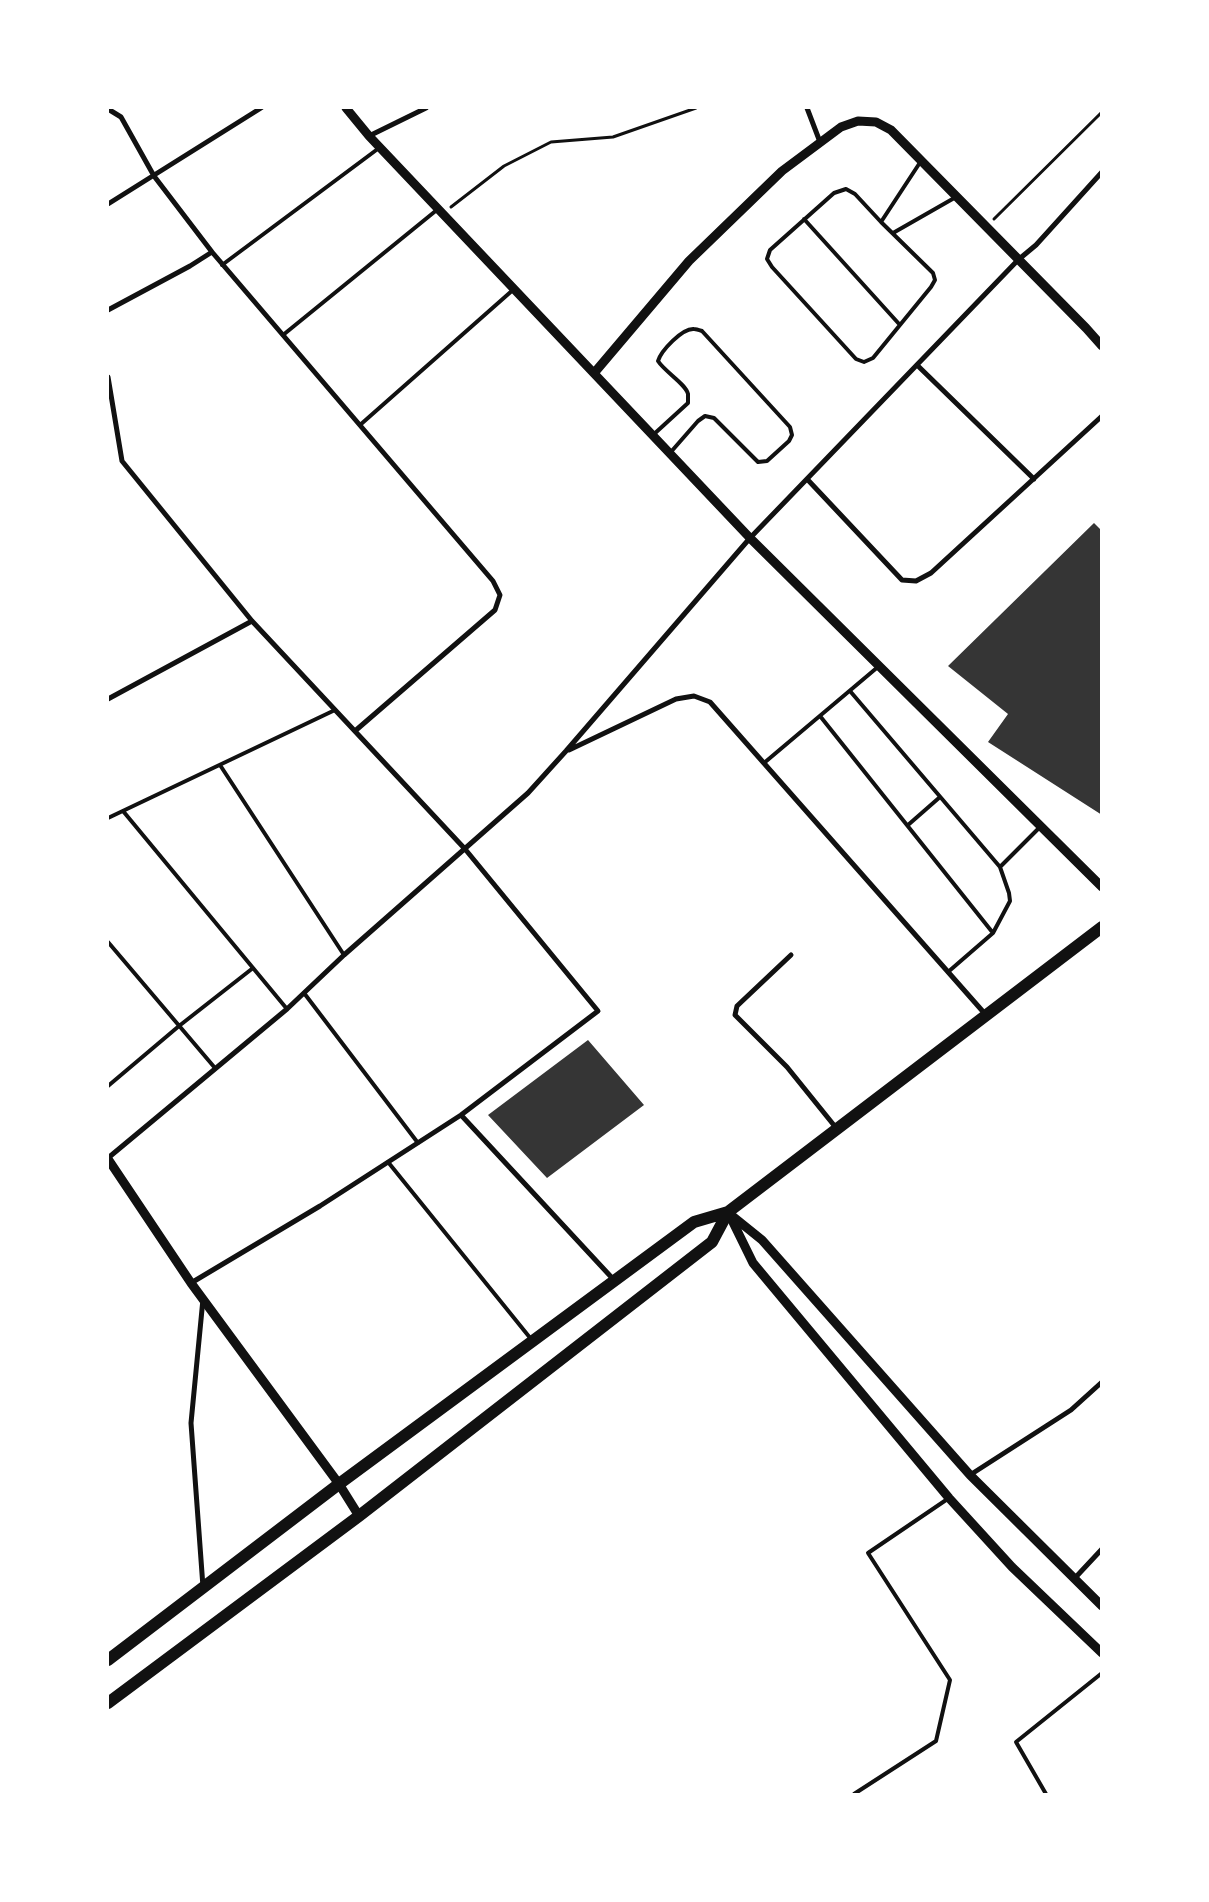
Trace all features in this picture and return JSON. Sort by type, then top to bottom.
[{"type":"main road","points":[[108,1660],[339,1484],[694,1222],[728,1212],[1102,927]]},
{"type":"main road","points":[[108,1703],[359,1516],[712,1242],[728,1212]]},
{"type":"street","points":[[108,204],[261,108]]},
{"type":"street","points":[[346,108],[369,136],[750,538],[1102,887]]},
{"type":"street","points":[[369,136],[426,108]]},
{"type":"street","points":[[807,108],[820,142]]},
{"type":"street","points":[[108,109],[120,118],[154,176],[212,252],[493,581],[500,595],[495,610],[355,731]]},
{"type":"street","points":[[594,372],[689,261],[782,171],[841,127],[858,121],[876,122],[891,130],[1102,346]]},
{"type":"street","points":[[359,1516],[339,1484],[191,1283],[108,1158],[288,1009],[344,955],[528,793],[750,538],[1018,260],[1036,245],[1102,172]]},
{"type":"street","points":[[108,310],[190,266],[212,252]]},
{"type":"street","points":[[917,365],[1034,479]]},
{"type":"street","points":[[108,377],[122,461],[252,621],[465,848],[598,1011],[461,1115],[320,1206],[191,1283]]},
{"type":"street","points":[[807,479],[902,580],[916,581],[932,574],[1102,416]]},
{"type":"street","points":[[108,699],[252,621]]},
{"type":"street","points":[[566,751],[676,700],[694,696],[710,702],[986,1015]]},
{"type":"street","points":[[791,955],[737,1006],[735,1015],[787,1067],[837,1130]]},
{"type":"street","points":[[461,1115],[615,1281]]},
{"type":"street","points":[[728,1212],[762,1240],[970,1475],[1102,1606]]},
{"type":"street","points":[[728,1212],[753,1263],[949,1498],[1012,1567],[1102,1653]]},
{"type":"street","points":[[203,1298],[191,1423],[204,1588]]},
{"type":"street","points":[[970,1475],[1071,1410],[1102,1382]]},
{"type":"street","points":[[1074,1579],[1102,1549]]},
{"type":"lane","points":[[222,264],[380,147]]},
{"type":"lane","points":[[881,222],[922,161]]},
{"type":"lane","points":[[846,189],[855,194],[881,222],[933,273],[935,280],[873,358],[864,362],[856,359],[772,268],[767,259],[770,250],[834,193],[846,189]]},
{"type":"lane","points":[[893,233],[957,196]]},
{"type":"lane","points":[[283,335],[441,211]]},
{"type":"lane","points":[[804,220],[900,325]]},
{"type":"lane","points":[[360,425],[514,288]]},
{"type":"lane","points":[[653,435],[688,403],[688,395],[684,388],[658,361],[661,354],[684,331],[693,328],[702,331],[790,427],[792,435],[789,441],[767,461],[758,462],[714,418],[705,416],[698,421],[670,453]]},
{"type":"lane","points":[[764,763],[879,666]]},
{"type":"lane","points":[[850,691],[1000,867],[1010,901],[993,933],[948,972]]},
{"type":"lane","points":[[108,818],[335,710]]},
{"type":"lane","points":[[820,716],[993,933]]},
{"type":"lane","points":[[220,765],[344,955]]},
{"type":"lane","points":[[908,825],[940,797]]},
{"type":"lane","points":[[123,811],[288,1009]]},
{"type":"lane","points":[[1000,867],[1040,826]]},
{"type":"lane","points":[[108,942],[215,1068]]},
{"type":"lane","points":[[108,1086],[179,1026],[254,968]]},
{"type":"lane","points":[[304,994],[418,1143]]},
{"type":"lane","points":[[388,1162],[533,1342]]},
{"type":"lane","points":[[854,1794],[936,1741],[950,1680],[868,1553],[949,1498]]},
{"type":"lane","points":[[1046,1794],[1016,1742],[1102,1673]]},
{"type":"path","points":[[441,211],[504,166],[551,142],[613,137],[696,108]]},
{"type":"path","points":[[986,226],[1102,112]]},
{"type":"building","points":[[1094,523],[1102,531],[1102,815],[988,742],[1008,714],[948,666]]},
{"type":"building","points":[[588,1040],[644,1105],[547,1178],[488,1115]]}]
